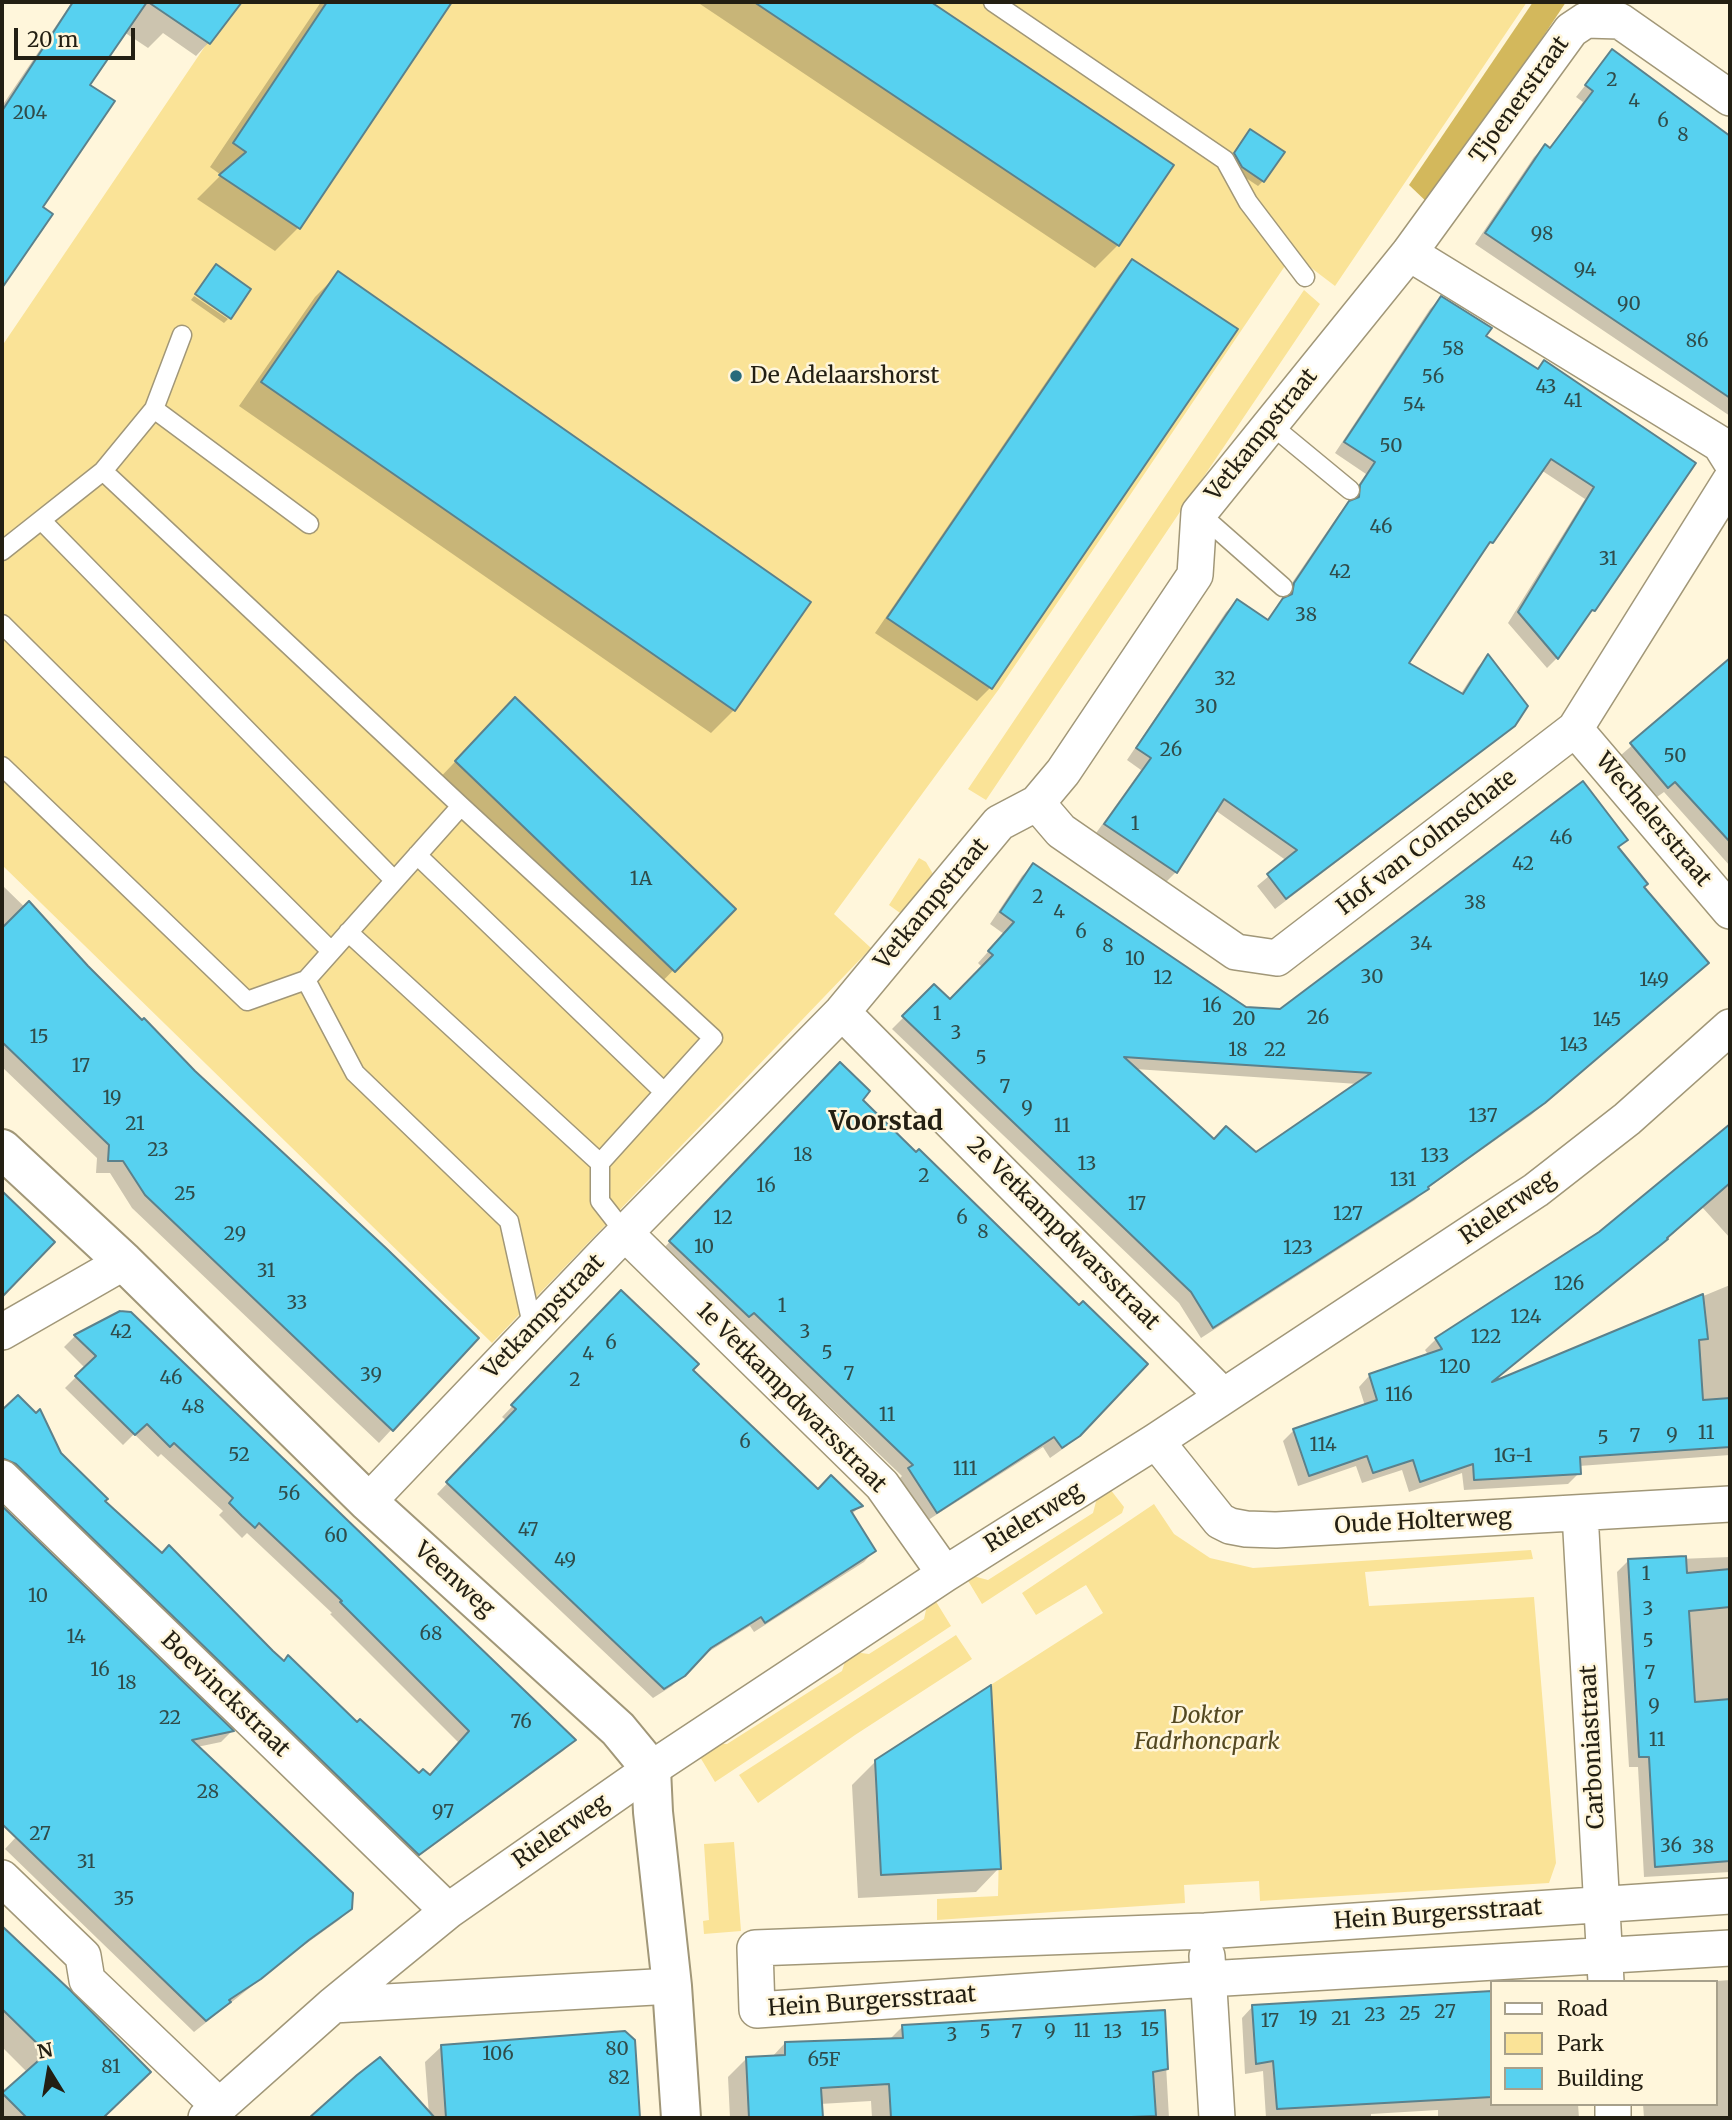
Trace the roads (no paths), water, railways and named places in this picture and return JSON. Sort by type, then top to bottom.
[{"type":"street","name":"Tjoenerstraat","points":[[1409,253],[1571,30],[1586,20],[1620,20],[1730,98]]},
{"type":"street","name":"Vetkampstraat","points":[[368,1502],[625,1233],[842,1012],[999,823],[1037,803],[1063,772],[1195,575],[1199,513],[1409,253]]},
{"type":"street","points":[[1409,253],[1720,444],[1730,460]]},
{"type":"street","name":"Hof van Colmschate","points":[[1037,803],[1061,831],[1236,952],[1277,958],[1576,729],[1730,481]]},
{"type":"street","name":"Wechelerstraat","points":[[1576,729],[1730,911]]},
{"type":"street","name":"2e Vetkampdwarsstraat","points":[[842,1012],[1223,1396]]},
{"type":"street","name":"Rielerweg","points":[[213,2112],[332,2005],[448,1911],[651,1769],[945,1574],[1156,1441],[1536,1190],[1627,1119],[1730,1027]]},
{"type":"street","name":"Veenweg","points":[[2,1149],[124,1262],[368,1502],[618,1728],[651,1769]]},
{"type":"street","name":"1e Vetkampdwarsstraat","points":[[625,1233],[881,1485],[945,1574]]},
{"type":"street","points":[[2,1332],[124,1262]]},
{"type":"street","name":"Oude Holterweg","points":[[1156,1441],[1220,1521],[1246,1529],[1276,1530],[1730,1504]]},
{"type":"street","name":"Boevinckstraat","points":[[2,1478],[448,1911]]},
{"type":"street","name":"Carboniastraat","points":[[1580,1513],[1606,1969]]},
{"type":"street","points":[[651,1769],[653,1812],[672,1986],[681,2118]]},
{"type":"street","points":[[2,1878],[83,1956],[87,1980],[213,2112]]},
{"type":"street","name":"Hein Burgersstraat","points":[[1730,1896],[1205,1931],[755,1948],[757,2010],[1208,1979],[1606,1969],[1730,1948]]},
{"type":"street","points":[[1205,1931],[1217,2118]]},
{"type":"street","points":[[332,2005],[672,1986]]},
{"type":"lane","points":[[993,2],[1225,160],[1248,202],[1306,276]]},
{"type":"lane","points":[[2,551],[103,471],[154,409],[183,335]]},
{"type":"lane","points":[[154,409],[309,524]]},
{"type":"lane","points":[[1270,424],[1350,490]]},
{"type":"lane","points":[[103,471],[713,1038],[600,1163],[600,1201],[625,1233]]},
{"type":"lane","points":[[1199,513],[1283,587]]},
{"type":"lane","points":[[41,520],[394,880]]},
{"type":"lane","points":[[2,624],[331,951]]},
{"type":"lane","points":[[2,766],[247,1001],[306,980],[461,806]]},
{"type":"lane","points":[[417,855],[664,1092]]},
{"type":"lane","points":[[348,932],[600,1163]]},
{"type":"lane","points":[[306,980],[355,1073],[509,1221],[533,1329]]},
{"type":"place","name":"De Adelaarshorst","points":[[736,376]]},
{"type":"district","name":"Voorstad","points":[[886,1123]]},
{"type":"park label","name":"Doktor Fadrhoncpark","points":[[1207,1729]]}]
